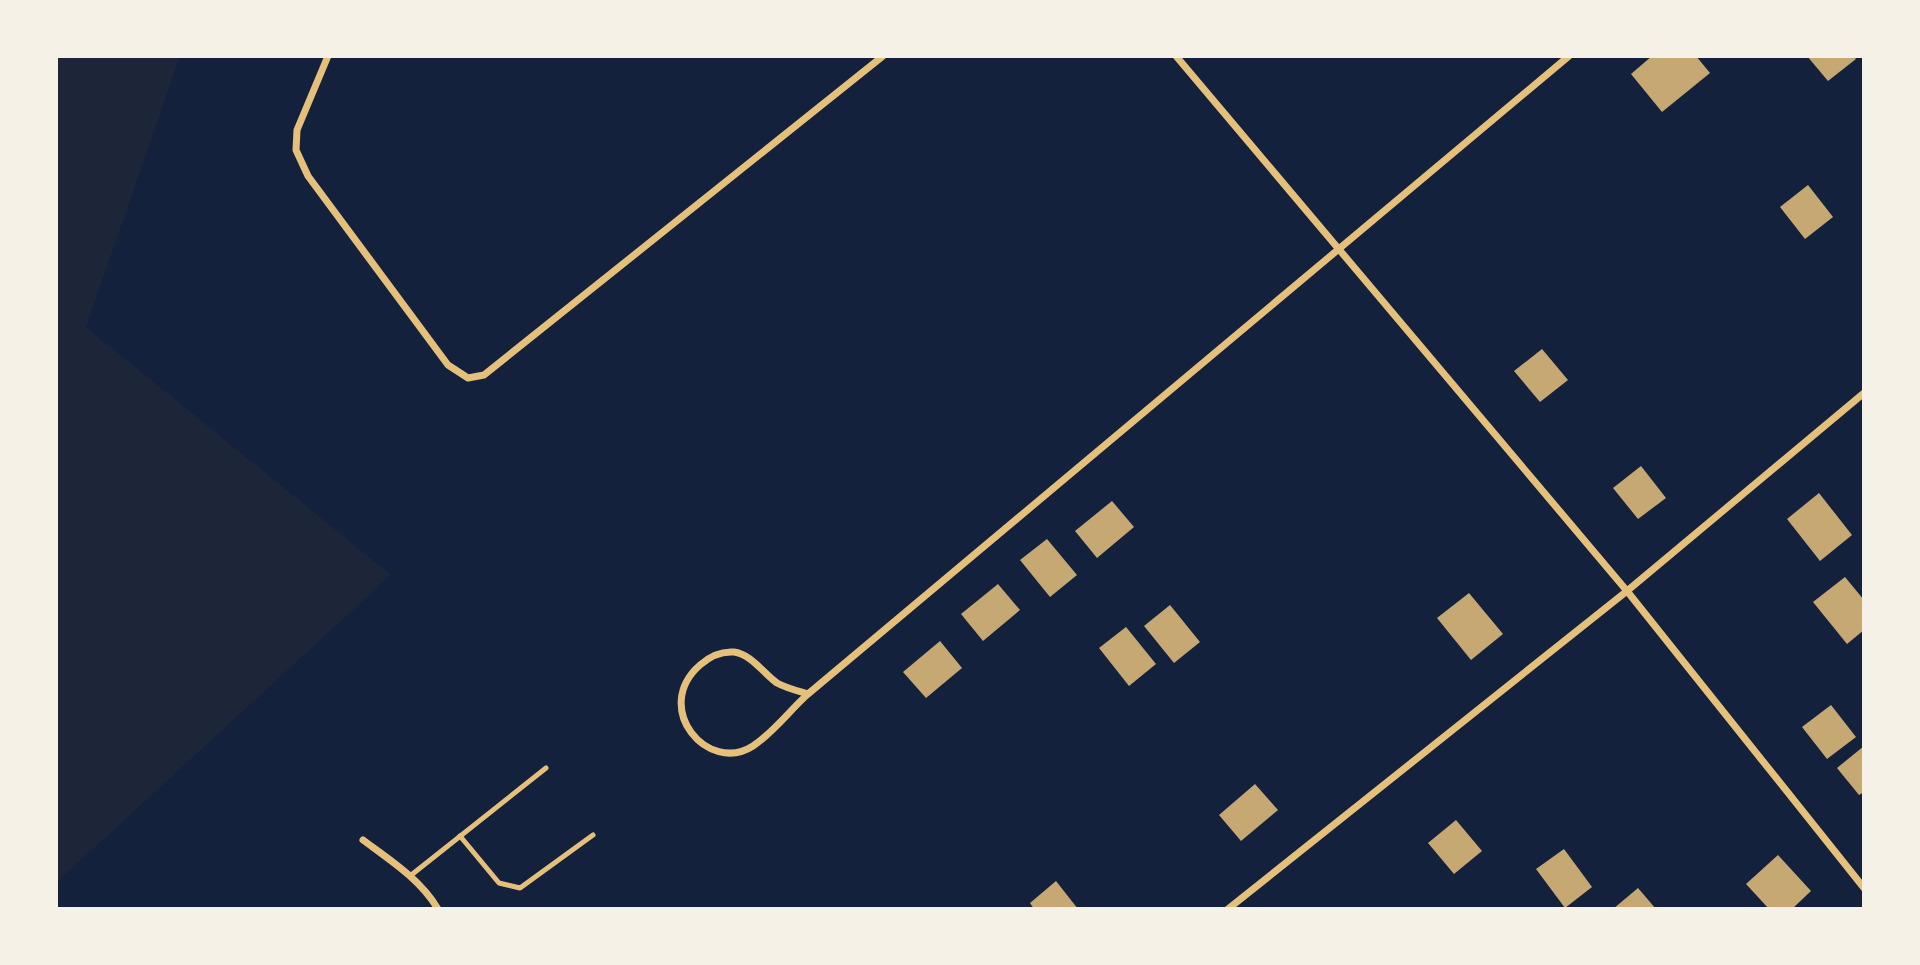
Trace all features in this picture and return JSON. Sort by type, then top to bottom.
[{"type":"street","points":[[328,56],[297,130],[296,150],[308,176],[448,365],[468,378],[484,375],[883,56]]},
{"type":"street","points":[[1176,56],[1627,592],[1864,888]]},
{"type":"street","points":[[808,694],[777,682],[738,652],[724,652],[709,657],[685,680],[680,699],[683,721],[696,738],[710,748],[724,753],[752,746],[808,694],[1569,56]]},
{"type":"street","points":[[1228,909],[1627,592],[1864,393]]},
{"type":"street","points":[[363,840],[410,876],[438,909]]},
{"type":"lane","points":[[410,876],[546,768]]},
{"type":"lane","points":[[460,836],[499,883],[520,888],[593,835]]},
{"type":"shaded area","points":[[56,56],[180,56],[86,327],[391,575],[56,883]]},
{"type":"building","points":[[1652,56],[1696,56],[1710,73],[1662,112],[1631,74]]},
{"type":"building","points":[[1807,56],[1853,56],[1856,59],[1828,81]]},
{"type":"building","points":[[1808,185],[1833,217],[1805,239],[1780,207]]},
{"type":"building","points":[[1542,349],[1568,380],[1540,402],[1514,371]]},
{"type":"building","points":[[1641,466],[1666,498],[1638,519],[1613,488]]},
{"type":"building","points":[[1819,493],[1852,535],[1820,561],[1787,519]]},
{"type":"building","points":[[1112,501],[1134,527],[1097,558],[1075,531]]},
{"type":"building","points":[[1047,539],[1077,575],[1050,597],[1020,560]]},
{"type":"building","points":[[1845,577],[1864,600],[1864,630],[1847,644],[1813,602]]},
{"type":"building","points":[[998,584],[1020,610],[983,641],[961,614]]},
{"type":"building","points":[[1469,593],[1503,634],[1471,660],[1437,618]]},
{"type":"building","points":[[1170,605],[1200,642],[1174,663],[1144,626]]},
{"type":"building","points":[[1126,627],[1156,664],[1129,686],[1099,648]]},
{"type":"building","points":[[940,641],[962,668],[926,698],[903,672]]},
{"type":"building","points":[[1831,705],[1856,737],[1827,759],[1802,727]]},
{"type":"building","points":[[1864,746],[1864,792],[1859,795],[1837,768]]},
{"type":"building","points":[[1255,784],[1278,810],[1241,841],[1219,815]]},
{"type":"building","points":[[1456,820],[1482,851],[1454,874],[1428,843]]},
{"type":"building","points":[[1564,849],[1592,887],[1565,908],[1536,869]]},
{"type":"building","points":[[1778,855],[1811,891],[1792,909],[1769,909],[1746,884]]},
{"type":"building","points":[[1056,881],[1078,909],[1034,909],[1030,903]]},
{"type":"building","points":[[1638,888],[1656,909],[1613,909]]}]
